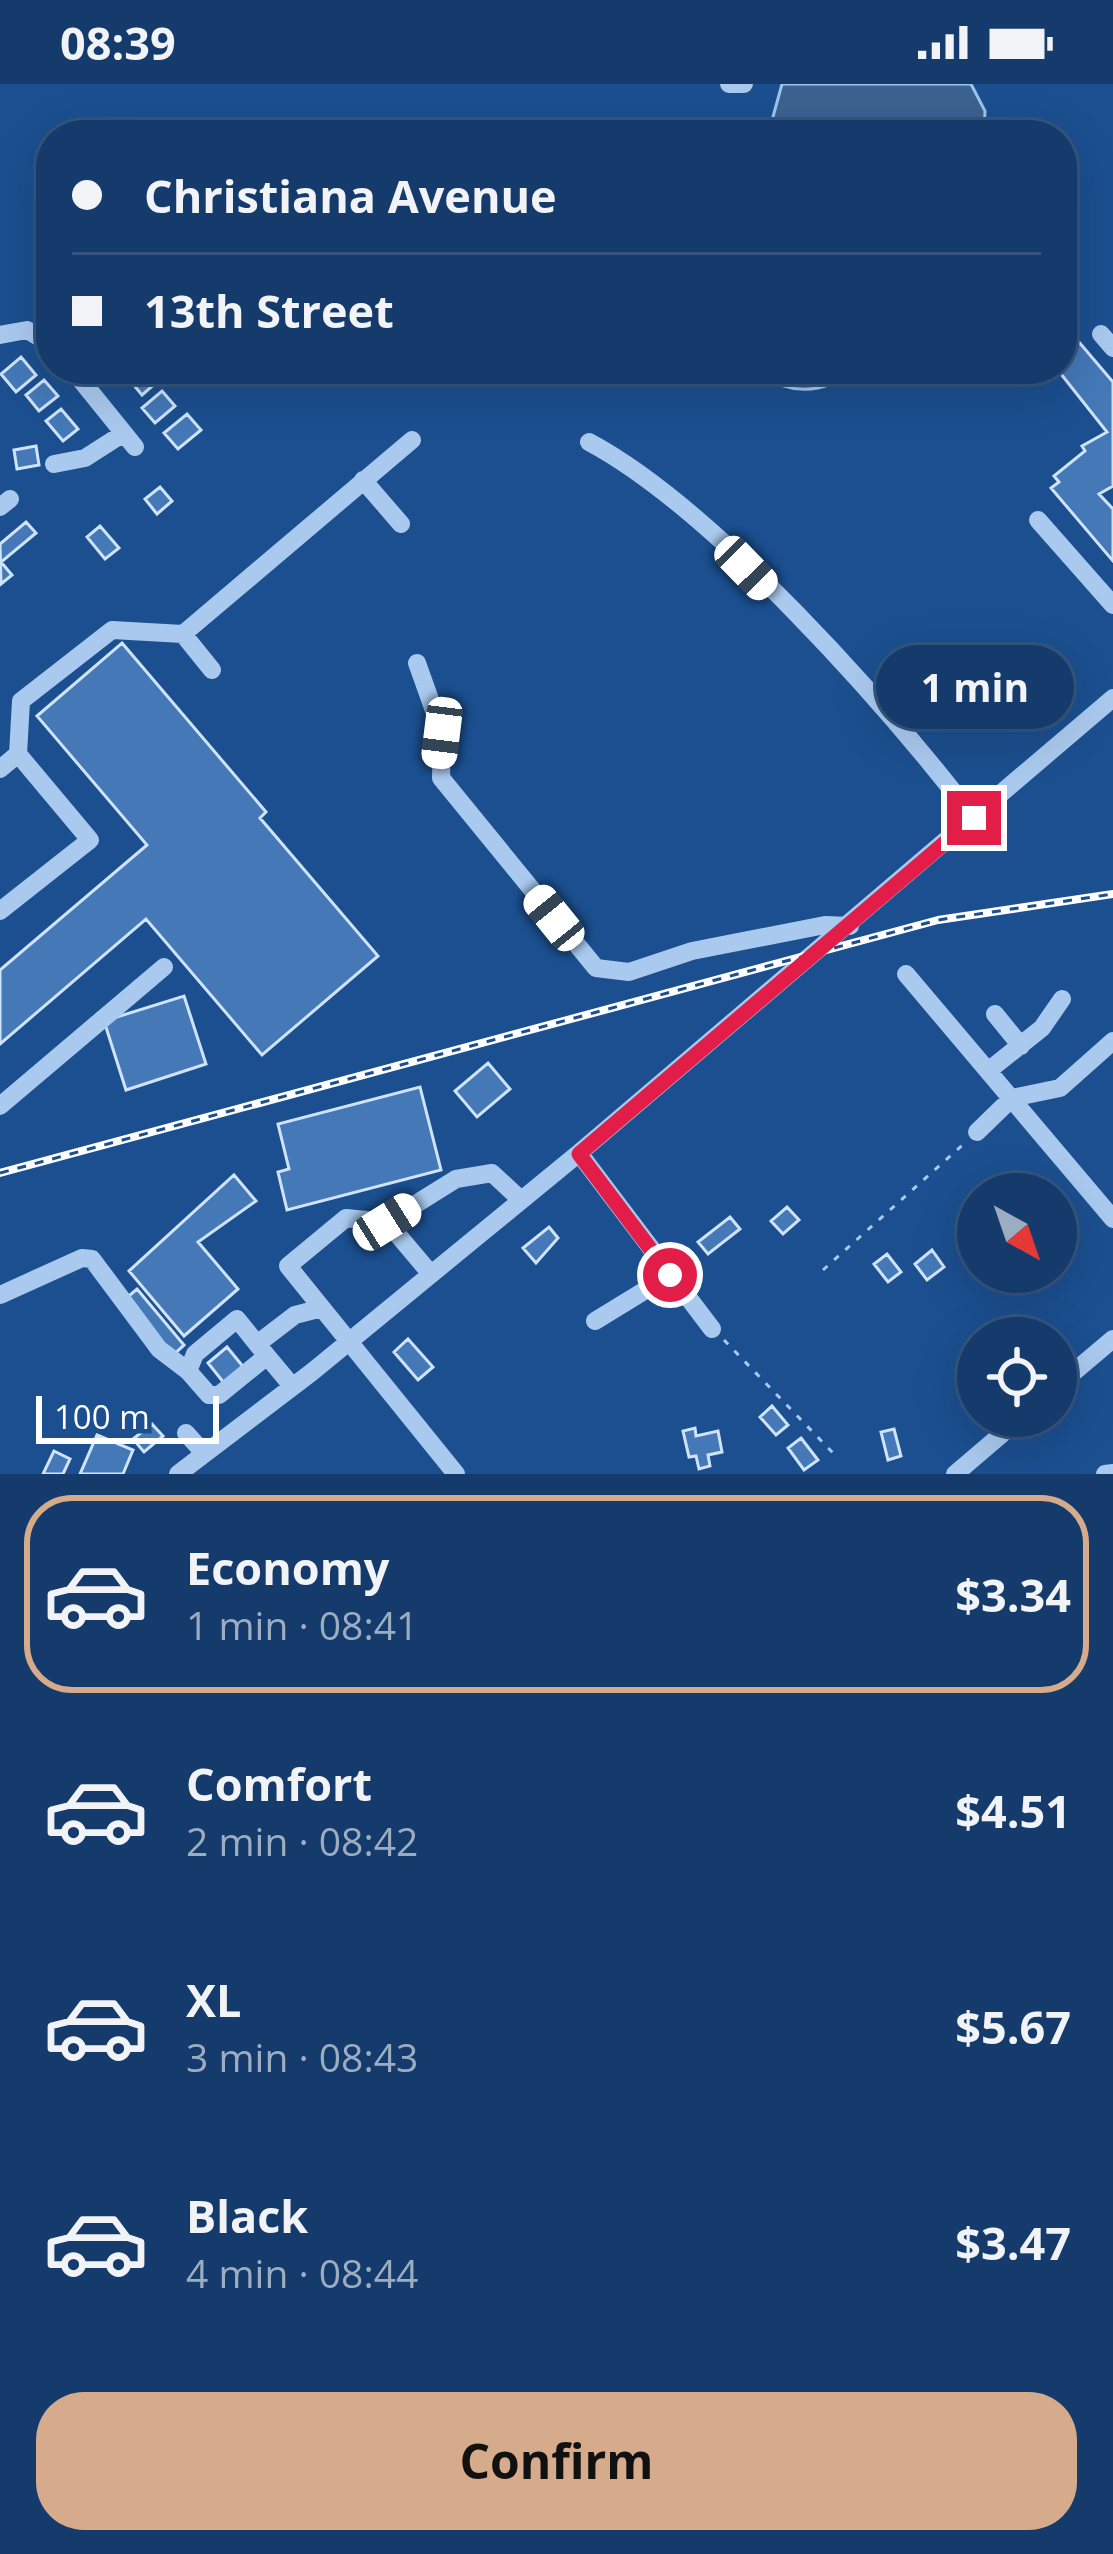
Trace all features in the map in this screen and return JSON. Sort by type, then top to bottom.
[{"type":"street","points":[[729,84],[744,84]]},
{"type":"street","points":[[0,335],[27,330],[36,335]]},
{"type":"street","points":[[54,464],[85,458],[129,440],[84,384]]},
{"type":"street","points":[[0,911],[90,840],[18,754],[21,700],[112,630],[182,634],[412,440]]},
{"type":"street","points":[[589,442],[633,470],[746,568],[855,681],[974,818]]},
{"type":"street","points":[[363,480],[401,524]]},
{"type":"street","points":[[1038,520],[1113,605]]},
{"type":"street","points":[[182,634],[212,670]]},
{"type":"street","points":[[417,663],[442,733],[441,778],[596,968],[628,972],[692,951],[825,925],[850,926]]},
{"type":"street","points":[[178,1474],[579,1154],[1113,698]]},
{"type":"street","points":[[0,769],[18,754]]},
{"type":"street","points":[[0,1106],[164,967]]},
{"type":"street","points":[[906,974],[1113,1219]]},
{"type":"street","points":[[988,1071],[1021,1046],[1062,999]]},
{"type":"street","points":[[995,1014],[1021,1046]]},
{"type":"street","points":[[977,1132],[1012,1098],[1060,1088],[1113,1041]]},
{"type":"street","points":[[579,1154],[712,1329]]},
{"type":"street","points":[[456,1474],[346,1344],[288,1266],[346,1218],[387,1222],[457,1179],[479,1173],[501,1177],[521,1200]]},
{"type":"street","points":[[387,1222],[430,1273]]},
{"type":"street","points":[[0,1294],[82,1258],[92,1259],[159,1349],[188,1371],[208,1395],[219,1395],[296,1316],[322,1308]]},
{"type":"street","points":[[595,1321],[670,1275]]},
{"type":"street","points":[[188,1371],[195,1354],[237,1319],[292,1387]]},
{"type":"street","points":[[1077,1370],[1113,1339]]},
{"type":"street","points":[[186,1433],[203,1452]]},
{"type":"street","points":[[955,1474],[998,1437]]},
{"type":"path","points":[[824,1270],[977,1132]]},
{"type":"path","points":[[712,1329],[836,1455]]},
{"type":"water","points":[[782,84],[971,84],[985,111],[985,120],[772,120]]},
{"type":"water","points":[[779,384],[831,384],[818,388]]},
{"type":"building","points":[[1077,340],[1113,382],[1113,486],[1099,494],[1113,509],[1113,561],[1051,488],[1059,482],[1054,476],[1085,451],[1082,446],[1107,432],[1069,384],[1077,384]]},
{"type":"building","points":[[21,357],[36,375],[16,392],[1,374]]},
{"type":"building","points":[[39,384],[48,384],[58,396],[39,411],[26,395]]},
{"type":"building","points":[[133,384],[155,384],[142,395]]},
{"type":"building","points":[[162,391],[175,406],[155,423],[142,408]]},
{"type":"building","points":[[61,409],[78,429],[63,441],[46,421]]},
{"type":"building","points":[[187,414],[201,430],[178,449],[164,433]]},
{"type":"building","points":[[36,446],[39,465],[17,469],[14,450]]},
{"type":"building","points":[[160,487],[172,501],[157,514],[145,499]]},
{"type":"building","points":[[26,522],[36,533],[1,562],[12,575],[1,584],[0,544]]},
{"type":"building","points":[[100,526],[119,548],[105,559],[87,537]]},
{"type":"building","points":[[122,643],[266,812],[260,818],[378,956],[262,1055],[146,919],[0,1044],[0,970],[147,845],[37,716]]},
{"type":"building","points":[[184,996],[206,1064],[126,1090],[104,1021]]},
{"type":"building","points":[[488,1063],[510,1089],[477,1117],[455,1091]]},
{"type":"building","points":[[420,1087],[441,1170],[287,1210],[278,1172],[289,1169],[278,1124]]},
{"type":"building","points":[[234,1175],[256,1201],[198,1242],[238,1289],[184,1336],[129,1271]]},
{"type":"building","points":[[787,1207],[799,1220],[783,1234],[771,1221]]},
{"type":"building","points":[[730,1217],[740,1229],[708,1254],[698,1242]]},
{"type":"building","points":[[549,1227],[558,1238],[536,1263],[523,1248]]},
{"type":"building","points":[[932,1250],[944,1267],[927,1280],[915,1264]]},
{"type":"building","points":[[887,1254],[901,1272],[888,1282],[874,1264]]},
{"type":"building","points":[[137,1289],[184,1345],[172,1356],[124,1300]]},
{"type":"building","points":[[408,1339],[433,1367],[418,1380],[394,1352]]},
{"type":"building","points":[[227,1347],[245,1369],[224,1383],[208,1363]]},
{"type":"building","points":[[772,1406],[788,1425],[776,1435],[760,1417]]},
{"type":"building","points":[[152,1424],[163,1436],[144,1452],[133,1439]]},
{"type":"building","points":[[695,1428],[696,1436],[718,1431],[722,1452],[708,1455],[710,1466],[699,1469],[696,1456],[689,1457],[683,1431]]},
{"type":"building","points":[[894,1429],[901,1456],[888,1460],[881,1432]]},
{"type":"building","points":[[97,1435],[133,1450],[123,1474],[80,1474]]},
{"type":"building","points":[[801,1438],[818,1460],[804,1470],[788,1448]]},
{"type":"building","points":[[54,1451],[70,1459],[63,1474],[43,1474]]},
{"type":"railway","points":[[0,1173],[938,920],[1113,894]]},
{"type":"route","points":[[670,1275],[579,1154],[974,818]]}]
